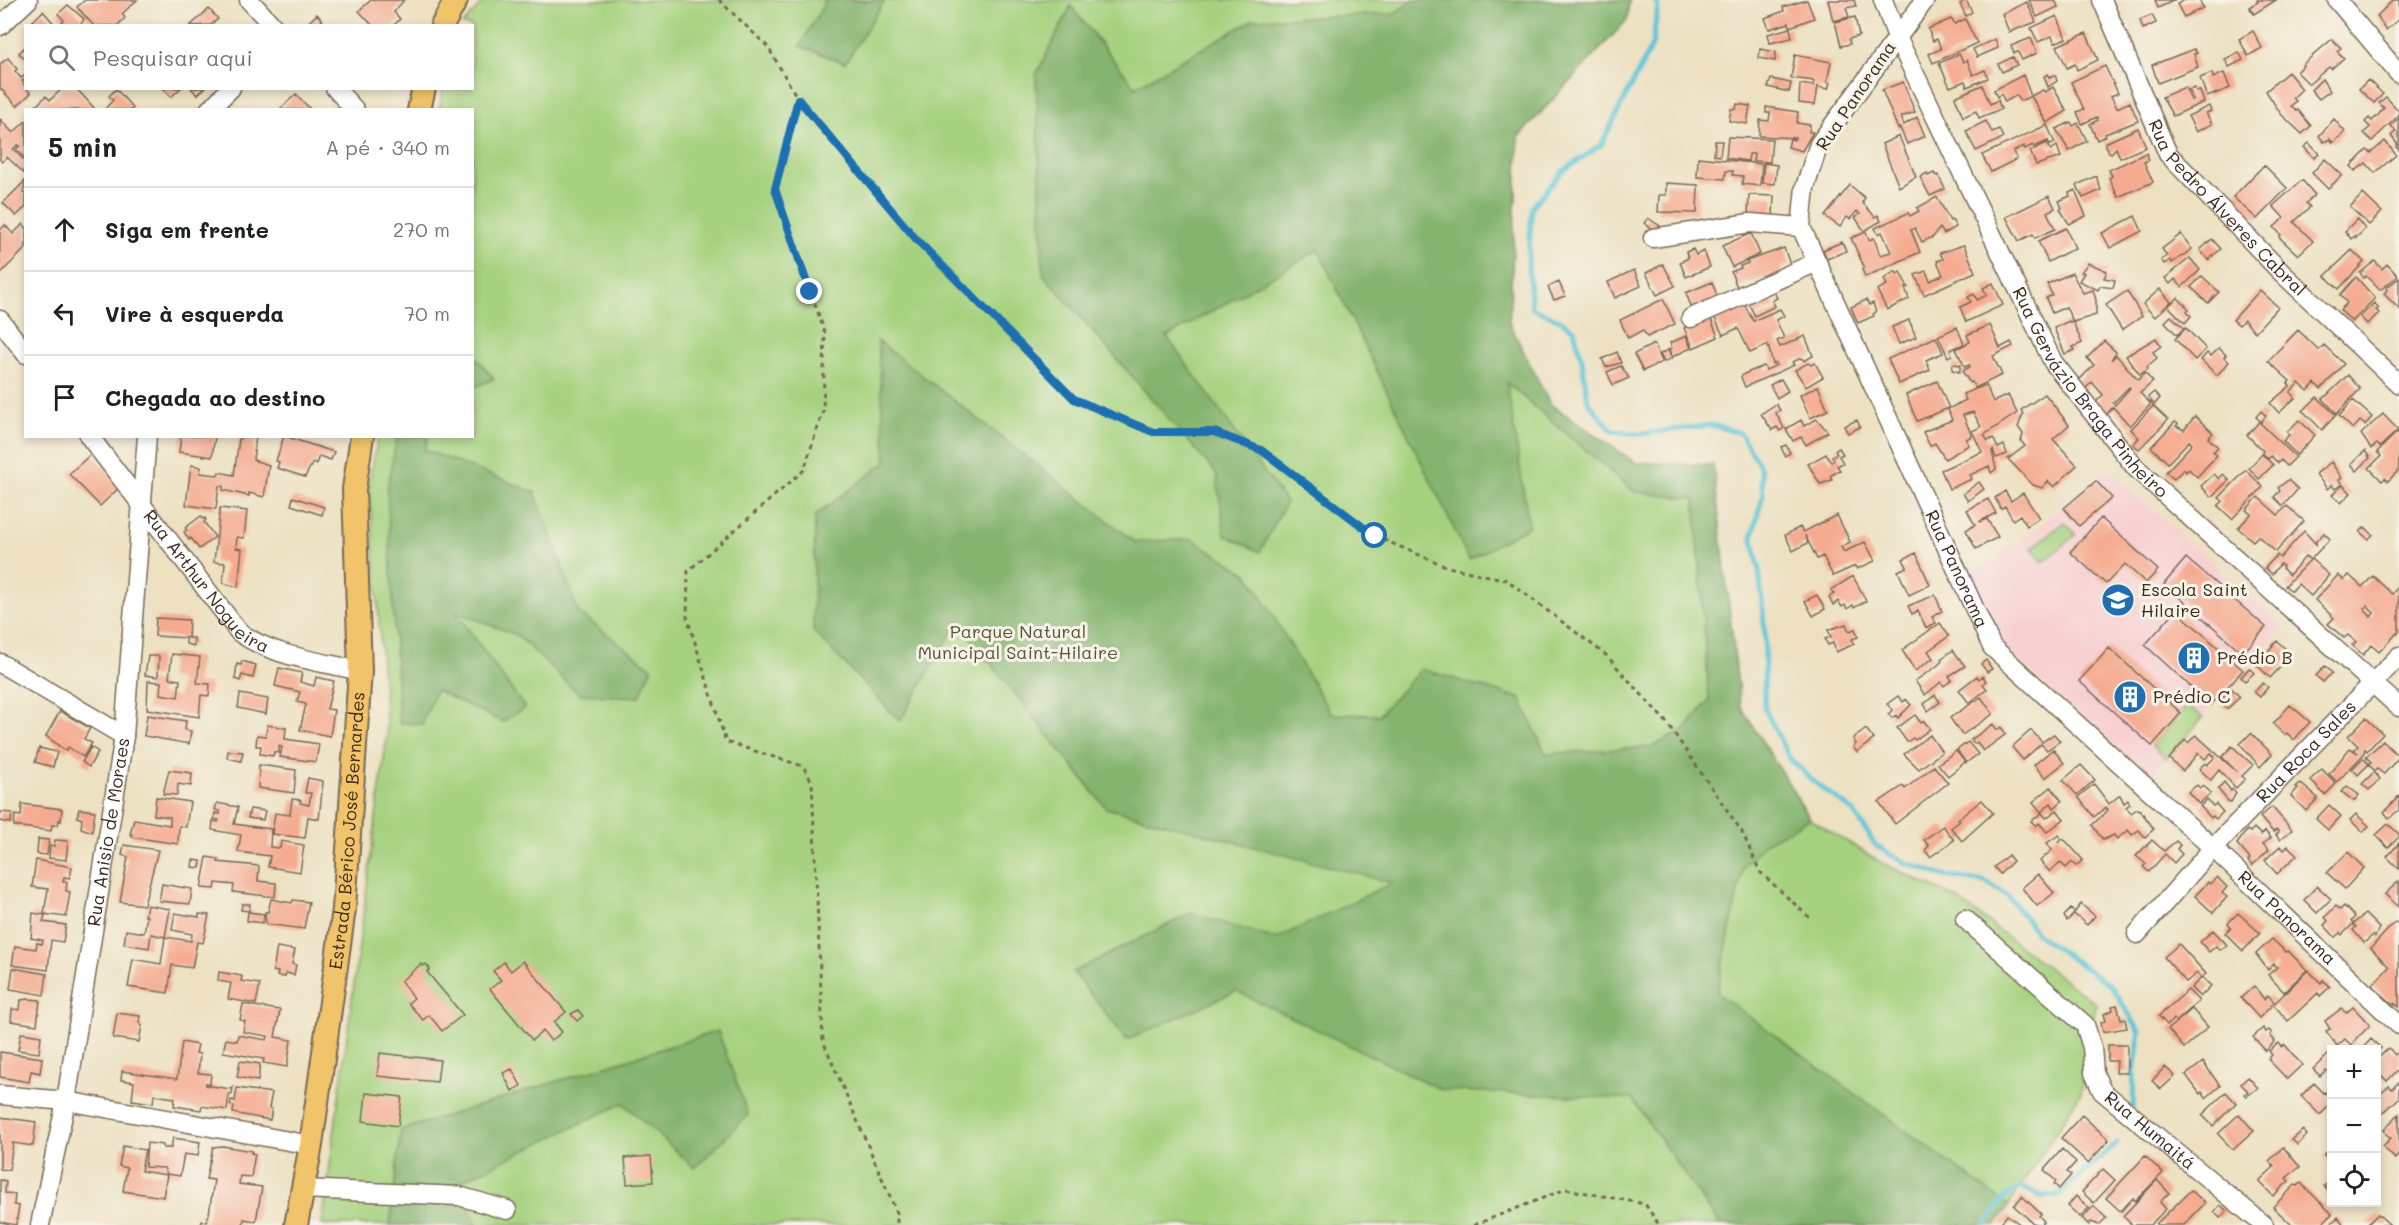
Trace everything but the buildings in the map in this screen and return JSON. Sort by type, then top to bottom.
[{"type":"main road","points":[[443,24],[456,0]]},
{"type":"main road","points":[[419,108],[424,90]]},
{"type":"main road","name":"Estrada Bérico José Bernardes","points":[[296,1225],[311,1145],[344,909],[360,671],[354,489],[362,438]]},
{"type":"street","points":[[0,27],[28,0]]},
{"type":"street","points":[[249,0],[271,24]]},
{"type":"street","name":"Rua Gervázio Braga Pinheiro","points":[[1883,0],[1897,37],[2053,362],[2136,468],[2399,707]]},
{"type":"street","name":"Rua Panorama","points":[[1925,0],[1819,144],[1805,187],[1802,227],[1992,647],[2213,848],[2399,1026]]},
{"type":"street","name":"Rua Pedro Álveres Cabral","points":[[2102,0],[2168,154],[2280,271],[2399,384]]},
{"type":"street","points":[[2337,0],[2399,74]]},
{"type":"street","points":[[211,108],[229,90]]},
{"type":"street","points":[[337,90],[354,108]]},
{"type":"street","points":[[1653,238],[1750,223],[1802,227]]},
{"type":"street","points":[[1691,318],[1817,262]]},
{"type":"street","points":[[0,320],[24,351]]},
{"type":"street","name":"Rua Arthur Nogueira","points":[[91,438],[239,632],[254,643],[275,651],[360,671]]},
{"type":"street","name":"Rua Anisio de Moraes","points":[[40,1225],[66,1101],[124,736],[147,438]]},
{"type":"street","name":"Rua Roca Sales","points":[[2137,934],[2213,848],[2399,656]]},
{"type":"street","points":[[0,663],[124,736]]},
{"type":"street","name":"Rua Humaitá","points":[[1965,919],[2085,1025],[2092,1047],[2094,1073],[2108,1097],[2139,1120],[2264,1225]]},
{"type":"street","points":[[0,1095],[66,1101],[311,1145]]},
{"type":"street","points":[[303,1189],[459,1196],[507,1210]]},
{"type":"path","points":[[719,0],[768,47],[798,99],[916,239],[1074,399],[1153,432],[1214,432],[1261,450],[1375,536],[1448,567],[1507,580],[1606,655],[1667,723],[1742,832],[1760,872],[1811,919]]},
{"type":"path","points":[[798,99],[775,189],[825,333],[823,411],[804,470],[688,571],[687,617],[726,742],[803,766],[812,782],[823,1041],[897,1213],[897,1225]]},
{"type":"path","points":[[1474,1225],[1566,1189],[1645,1203],[1659,1225]]},
{"type":"shaded area","name":"Escola Saint Hilaire","points":[[2108,469],[2283,626],[2148,779],[1999,643],[1972,574],[2029,534]]},
{"type":"green space","name":"Parque Natural Municipal Saint-Hilaire","points":[[485,0],[1629,0],[1627,20],[1519,136],[1509,323],[1550,404],[1636,463],[1713,465],[1740,705],[1810,819],[1882,863],[1956,898],[2096,1004],[2081,1093],[1996,1225],[322,1225],[387,735],[369,482],[378,438],[474,438],[474,108],[439,108],[443,90],[474,90],[474,24],[463,24]]},
{"type":"green space","points":[[826,0],[885,0],[845,63],[800,46]]},
{"type":"green space","points":[[1413,0],[1629,0],[1627,20],[1519,136],[1509,323],[1550,404],[1636,463],[1713,465],[1740,705],[1810,819],[1766,842],[1743,867],[1717,993],[2009,1206],[1996,1225],[1720,1225],[1632,1099],[1442,1090],[1236,991],[1127,1040],[1073,972],[1191,913],[1276,939],[1392,883],[1106,808],[958,622],[900,721],[813,631],[815,516],[886,462],[878,341],[1135,542],[1192,539],[1249,575],[1331,714],[1379,715],[1421,669],[1520,698],[1546,754],[1650,747],[1684,731],[1709,700],[1695,499],[1635,492],[1507,383],[1529,526],[1469,560],[1318,250],[1167,337],[1286,502],[1260,552],[1225,535],[1216,473],[1043,274],[1036,75],[1071,6],[1135,87],[1254,19],[1393,14]]},
{"type":"green space","points":[[474,355],[494,379],[474,388]]},
{"type":"green space","points":[[397,438],[428,438],[425,450],[535,492],[579,613],[652,668],[639,697],[579,694],[517,635],[456,612],[525,708],[502,722],[436,690],[422,724],[399,723],[387,489]]},
{"type":"green space","points":[[2065,522],[2076,535],[2043,562],[2032,548]]},
{"type":"green space","points":[[2188,705],[2203,718],[2166,759],[2152,746]]},
{"type":"green space","points":[[718,1031],[748,1115],[695,1168],[623,1103],[457,1183],[477,1225],[390,1225],[401,1130]]},
{"type":"waterway","points":[[1655,0],[1658,7],[1652,45],[1601,145],[1563,171],[1532,207],[1528,263],[1532,308],[1560,320],[1574,330],[1582,360],[1588,402],[1613,431],[1641,434],[1712,425],[1740,433],[1761,468],[1763,495],[1752,537],[1759,568],[1765,636],[1764,707],[1789,758],[1813,781],[1854,812],[1876,846],[1906,863],[1945,876],[1986,882],[2008,896],[2038,935],[2111,986],[2140,1032],[2134,1071],[2133,1107]]},
{"type":"waterway","points":[[1985,1225],[2004,1198],[2021,1187],[2041,1196],[2057,1196],[2117,1143]]},
{"type":"place","name":"Escola Saint Hilaire","points":[[2118,600]]},
{"type":"place","name":"Prédio B","points":[[2194,658]]},
{"type":"place","name":"Prédio C","points":[[2130,697]]},
{"type":"route","points":[[810,292],[775,189],[798,99],[916,239],[1074,399],[1153,432],[1214,432],[1261,450],[1375,536]]}]
